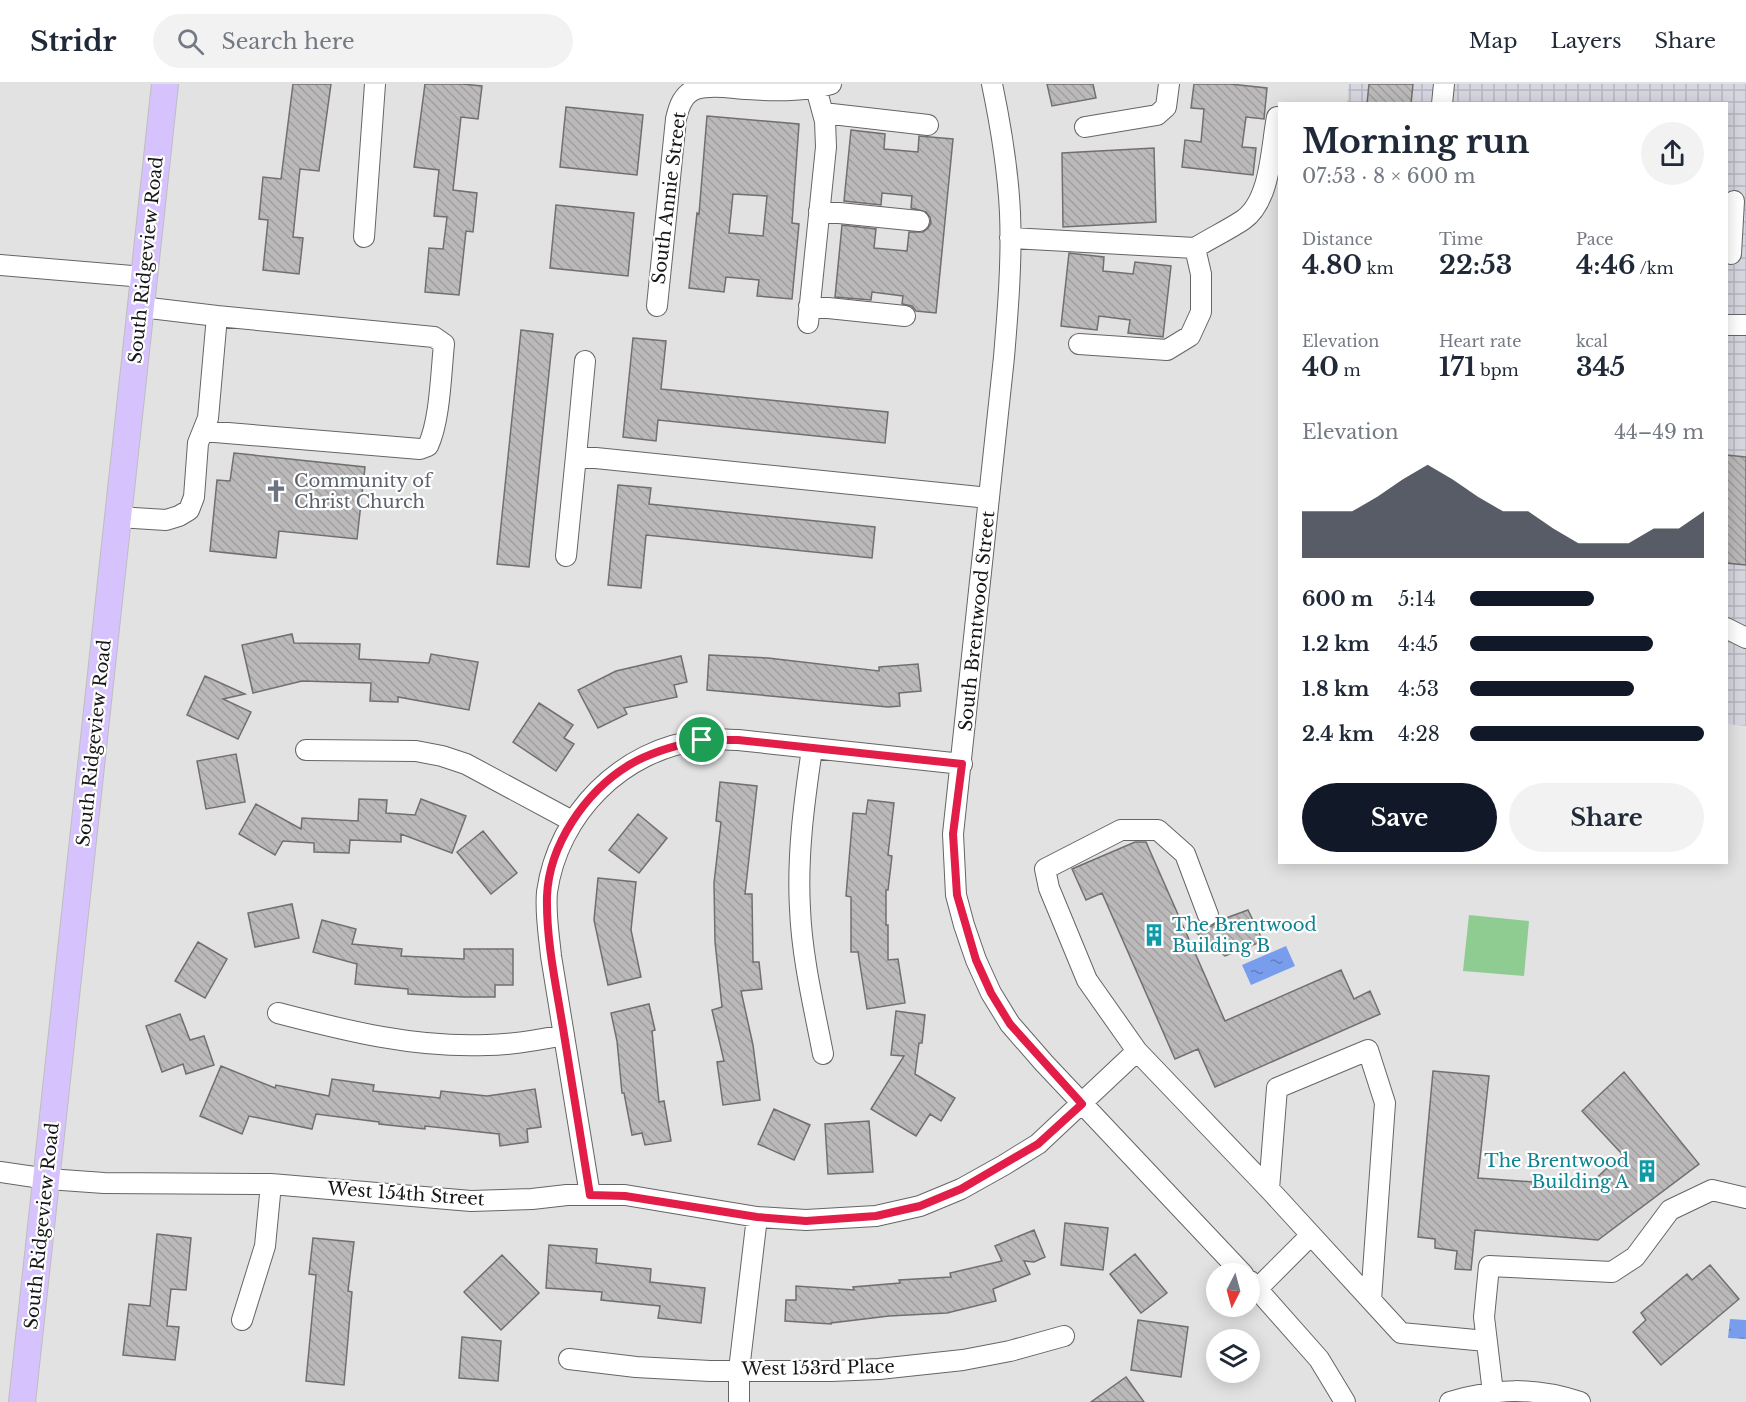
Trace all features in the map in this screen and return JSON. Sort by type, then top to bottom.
[{"type":"main road","name":"South Ridgeview Road","points":[[22,1402],[165,84]]},
{"type":"street","points":[[364,237],[375,84]]},
{"type":"street","name":"South Brentwood Street","points":[[992,84],[1004,144],[1010,214],[1009,287],[1005,347],[953,834],[957,895],[976,960],[991,993],[1010,1024],[1082,1104],[1233,1263]]},
{"type":"street","points":[[1085,127],[1157,115],[1166,107],[1169,84]]},
{"type":"street","points":[[1442,102],[1444,84]]},
{"type":"street","name":"South Annie Street","points":[[657,306],[676,119],[679,105],[685,96],[696,89],[710,86],[751,89],[824,86]]},
{"type":"street","points":[[824,86],[823,113],[826,147],[809,314],[905,316]]},
{"type":"street","points":[[823,113],[928,125]]},
{"type":"street","points":[[1010,238],[1195,248],[1245,219],[1263,194],[1269,174],[1277,117]]},
{"type":"street","points":[[1731,254],[1736,200]]},
{"type":"street","points":[[819,211],[919,221]]},
{"type":"street","points":[[1079,344],[1167,350],[1190,336],[1201,312],[1201,274],[1195,248]]},
{"type":"street","points":[[0,265],[144,277]]},
{"type":"street","points":[[141,307],[435,337],[444,344],[433,436],[428,446],[420,449],[203,431]]},
{"type":"street","points":[[118,517],[166,520],[189,510],[194,497],[198,443],[208,418],[217,316]]},
{"type":"street","points":[[1728,325],[1746,325]]},
{"type":"street","points":[[566,556],[585,361]]},
{"type":"street","points":[[576,456],[989,498]]},
{"type":"street","points":[[1728,629],[1746,638]]},
{"type":"street","points":[[590,1195],[551,956],[547,894],[558,849],[572,821],[606,783],[628,766],[651,754],[702,740],[738,740],[962,764]]},
{"type":"street","points":[[812,749],[801,826],[800,911],[810,987],[823,1054]]},
{"type":"street","points":[[306,750],[416,752],[442,756],[466,764],[572,821]]},
{"type":"street","points":[[1208,915],[1185,855],[1158,830],[1121,830],[1045,869],[1049,888],[1087,980],[1137,1051],[1269,1189],[1401,1333],[1486,1341]]},
{"type":"street","points":[[278,1013],[371,1036],[438,1045],[488,1045],[564,1035]]},
{"type":"street","points":[[1269,1189],[1277,1088],[1368,1050],[1385,1103],[1371,1300]]},
{"type":"street","name":"West 154th Street","points":[[0,1172],[48,1179],[157,1184],[271,1184],[471,1201],[590,1195],[625,1196],[757,1217],[806,1221],[876,1216],[920,1206],[961,1189],[1013,1160],[1038,1144],[1137,1051]]},
{"type":"street","points":[[242,1320],[265,1246],[271,1184]]},
{"type":"street","points":[[1493,1393],[1484,1317],[1489,1266],[1612,1272],[1635,1257],[1670,1210],[1712,1190],[1746,1198]]},
{"type":"street","points":[[739,1402],[740,1370],[757,1217]]},
{"type":"street","points":[[1260,1279],[1311,1235]]},
{"type":"street","points":[[1260,1293],[1319,1359],[1345,1402]]},
{"type":"street","name":"West 153rd Place","points":[[569,1359],[636,1367],[710,1371],[831,1371],[963,1360],[1010,1351],[1064,1336]]},
{"type":"street","points":[[1450,1402],[1472,1395],[1518,1390],[1554,1394],[1580,1402]]},
{"type":"shaded area","points":[[1349,84],[1746,84],[1746,726],[1728,724],[1728,102],[1347,102]]},
{"type":"green space","points":[[1469,915],[1529,921],[1524,976],[1463,971]]},
{"type":"water","points":[[1286,946],[1295,966],[1251,985],[1242,965]]},
{"type":"water","points":[[1730,1319],[1746,1320],[1746,1339],[1728,1338]]},
{"type":"building","points":[[293,84],[331,84],[319,171],[300,169],[293,237],[303,238],[299,274],[263,270],[268,220],[259,219],[263,177],[281,179]]},
{"type":"building","points":[[425,84],[482,86],[478,119],[461,117],[453,190],[477,193],[473,232],[466,231],[459,295],[425,292],[429,248],[443,249],[447,217],[434,216],[439,170],[414,167]]},
{"type":"building","points":[[1047,84],[1093,84],[1096,98],[1052,106]]},
{"type":"building","points":[[1194,84],[1230,84],[1267,88],[1264,119],[1246,117],[1242,147],[1256,148],[1253,175],[1182,167],[1185,140],[1201,142],[1204,109],[1191,108]]},
{"type":"building","points":[[1369,84],[1413,84],[1411,102],[1367,102]]},
{"type":"building","points":[[566,107],[643,115],[637,175],[560,167]]},
{"type":"building","points":[[707,116],[799,124],[792,223],[799,224],[792,299],[757,296],[759,280],[726,277],[724,292],[689,288],[697,213],[699,214]],"holes":[[[733,194],[767,196],[763,236],[729,233]]]},
{"type":"building","points":[[851,130],[885,134],[884,149],[918,152],[919,136],[953,139],[936,313],[916,311],[912,306],[902,304],[903,296],[872,292],[871,300],[835,297],[842,225],[876,229],[874,248],[907,251],[909,232],[923,232],[931,223],[926,212],[911,208],[912,196],[882,193],[881,205],[844,201]]},
{"type":"building","points":[[1154,148],[1156,222],[1063,227],[1062,153]]},
{"type":"building","points":[[556,205],[634,213],[628,276],[550,268]]},
{"type":"building","points":[[1069,253],[1104,257],[1103,271],[1133,274],[1135,262],[1171,266],[1163,337],[1128,333],[1130,320],[1099,316],[1097,330],[1061,326]]},
{"type":"building","points":[[521,330],[553,334],[529,567],[497,564]]},
{"type":"building","points":[[633,338],[666,341],[661,389],[888,412],[885,443],[658,420],[656,441],[623,437]]},
{"type":"building","points":[[234,453],[365,467],[357,539],[279,531],[276,558],[210,551],[217,480],[230,481]]},
{"type":"building","points":[[1728,455],[1746,457],[1746,565],[1728,563]]},
{"type":"building","points":[[618,485],[651,488],[649,504],[875,527],[872,558],[646,535],[641,588],[608,585]]},
{"type":"building","points":[[292,634],[294,643],[360,644],[359,659],[429,663],[431,654],[478,662],[469,710],[398,697],[398,702],[370,701],[371,683],[302,681],[253,693],[242,645]]},
{"type":"building","points":[[709,655],[768,658],[879,671],[879,667],[918,664],[921,691],[899,693],[900,706],[888,707],[707,690]]},
{"type":"building","points":[[681,656],[687,682],[674,685],[677,697],[624,708],[627,714],[598,728],[578,690],[616,671]]},
{"type":"building","points":[[205,676],[245,694],[223,699],[251,712],[238,739],[187,715]]},
{"type":"building","points":[[539,703],[573,725],[564,738],[574,744],[556,771],[513,742]]},
{"type":"building","points":[[236,754],[245,802],[206,809],[197,761]]},
{"type":"building","points":[[720,782],[757,786],[745,894],[752,894],[753,962],[759,962],[762,989],[741,991],[753,1045],[760,1100],[723,1105],[717,1062],[724,1061],[712,1010],[722,1007],[715,942],[714,883],[721,822],[716,821]]},
{"type":"building","points":[[359,799],[387,800],[386,813],[415,815],[421,799],[466,816],[452,853],[401,834],[401,842],[350,840],[349,853],[314,852],[314,843],[283,841],[275,855],[239,834],[256,804],[301,829],[302,818],[358,821]]},
{"type":"building","points":[[868,800],[894,803],[888,855],[892,856],[888,890],[886,890],[886,925],[888,925],[888,960],[898,959],[905,1003],[867,1009],[858,952],[851,952],[851,897],[846,896],[853,813],[866,814]]},
{"type":"building","points":[[638,814],[667,838],[639,873],[609,850]]},
{"type":"building","points":[[483,831],[517,873],[491,894],[457,852]]},
{"type":"building","name":"The Brentwood Building B","points":[[1135,842],[1146,842],[1225,1021],[1341,970],[1354,999],[1370,991],[1380,1014],[1215,1087],[1198,1049],[1175,1059],[1102,893],[1086,900],[1072,869]]},
{"type":"building","points":[[598,878],[636,882],[631,930],[641,977],[608,985],[594,920]]},
{"type":"building","points":[[292,904],[299,938],[255,947],[248,913]]},
{"type":"building","points":[[1248,910],[1263,941],[1225,956],[1193,930],[1212,926],[1218,921]]},
{"type":"building","points":[[322,920],[356,929],[352,944],[402,949],[401,956],[464,959],[464,949],[513,949],[513,985],[495,985],[495,997],[464,997],[408,994],[408,989],[355,984],[357,964],[313,952]]},
{"type":"building","points":[[198,942],[227,959],[205,998],[175,981]]},
{"type":"building","points":[[649,1004],[655,1030],[652,1031],[659,1102],[664,1101],[671,1141],[645,1145],[642,1133],[632,1135],[624,1093],[622,1093],[617,1041],[611,1013]]},
{"type":"building","points":[[896,1011],[925,1015],[915,1074],[955,1098],[941,1121],[930,1114],[916,1136],[871,1109],[904,1056],[891,1055]]},
{"type":"building","points":[[180,1014],[190,1040],[204,1036],[214,1065],[186,1074],[183,1064],[162,1072],[146,1026]]},
{"type":"building","points":[[221,1066],[275,1088],[276,1085],[329,1096],[332,1079],[374,1085],[373,1091],[440,1098],[441,1091],[487,1096],[535,1089],[541,1127],[527,1129],[528,1142],[500,1146],[499,1134],[425,1126],[425,1129],[379,1124],[379,1122],[316,1114],[312,1129],[249,1116],[242,1134],[200,1116]]},
{"type":"building","name":"The Brentwood Building A","points":[[1433,1071],[1489,1076],[1478,1178],[1588,1186],[1622,1154],[1582,1111],[1624,1072],[1699,1164],[1598,1240],[1475,1230],[1471,1270],[1455,1269],[1457,1251],[1435,1248],[1435,1239],[1418,1237]]},
{"type":"building","points":[[774,1109],[810,1125],[794,1160],[758,1144]]},
{"type":"building","points":[[869,1121],[873,1172],[828,1174],[825,1124]]},
{"type":"building","points":[[1065,1223],[1108,1228],[1103,1270],[1061,1265]]},
{"type":"building","points":[[1034,1230],[1045,1257],[1034,1262],[1024,1261],[1030,1274],[993,1289],[996,1301],[947,1313],[889,1316],[831,1324],[785,1321],[786,1300],[796,1300],[796,1286],[854,1290],[853,1287],[900,1283],[899,1280],[951,1277],[950,1273],[1002,1261],[995,1246]]},
{"type":"building","points":[[157,1234],[191,1238],[186,1290],[171,1289],[167,1326],[179,1327],[175,1360],[123,1355],[129,1304],[150,1306]]},
{"type":"building","points":[[313,1238],[354,1242],[348,1291],[352,1292],[344,1385],[306,1381],[316,1275],[309,1274]]},
{"type":"building","points":[[549,1245],[597,1249],[596,1263],[651,1269],[650,1282],[705,1288],[701,1323],[658,1318],[660,1306],[601,1300],[602,1292],[546,1288]]},
{"type":"building","points":[[1135,1254],[1167,1293],[1141,1313],[1110,1274]]},
{"type":"building","points":[[502,1255],[539,1293],[501,1330],[464,1292]]},
{"type":"building","points":[[1710,1265],[1739,1299],[1661,1365],[1633,1332],[1646,1320],[1641,1313],[1687,1274],[1692,1280]]},
{"type":"building","points":[[1138,1320],[1188,1327],[1181,1377],[1131,1370]]},
{"type":"building","points":[[462,1337],[501,1341],[498,1381],[459,1378]]},
{"type":"building","points":[[1126,1377],[1144,1402],[1091,1402]]},
{"type":"place","name":"Community of Christ Church","points":[[276,491]]},
{"type":"place","name":"The Brentwood Building B","points":[[1154,935]]},
{"type":"place","name":"The Brentwood Building A","points":[[1647,1171]]},
{"type":"route","points":[[702,740],[738,740],[962,764],[953,834],[957,895],[976,960],[991,993],[1010,1024],[1082,1104],[1038,1144],[961,1189],[920,1206],[876,1216],[806,1221],[757,1217],[669,1201],[590,1195],[547,921],[547,894],[553,865],[572,821],[606,783],[628,766],[651,754],[702,740]]}]
